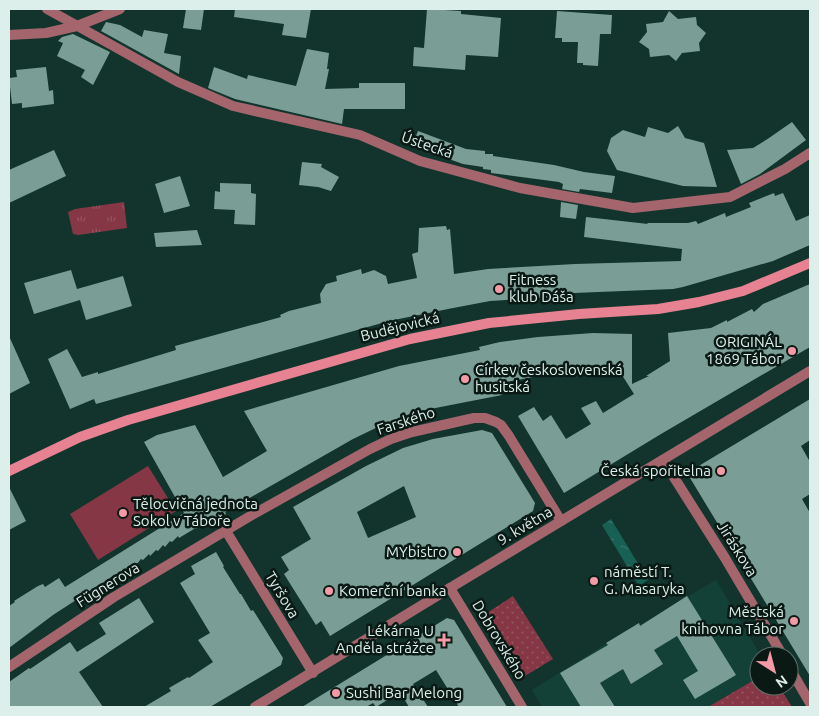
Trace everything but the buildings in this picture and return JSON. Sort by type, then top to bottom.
[{"type":"main road","name":"Budějovická","points":[[9,471],[80,437],[128,420],[410,339],[505,321],[658,309],[699,302],[744,291],[810,263]]},
{"type":"street","name":"Ústecká","points":[[48,9],[178,82],[233,106],[360,135],[420,161],[520,188],[633,208],[730,197],[810,154]]},
{"type":"street","points":[[9,36],[46,33],[77,26],[120,9]]},
{"type":"street","name":"9. května","points":[[255,707],[313,674],[450,588],[810,371]]},
{"type":"street","name":"Farského","points":[[226,531],[341,465],[391,439],[412,432],[474,418],[485,418],[501,425],[561,521]]},
{"type":"street","name":"Jiráskova","points":[[663,460],[725,558],[777,646]]},
{"type":"street","name":"Fügnerova","points":[[9,667],[114,597],[226,531]]},
{"type":"street","name":"Tyršova","points":[[226,531],[313,674]]},
{"type":"street","name":"Dobrovského","points":[[450,588],[522,707]]},
{"type":"street","points":[[799,684],[810,703]]},
{"type":"shaded area","points":[[716,580],[755,646],[749,646],[749,683],[708,707],[542,707],[532,690],[639,623],[640,625]]},
{"type":"green space","points":[[124,202],[127,228],[78,235],[73,234],[68,212],[75,209]]},
{"type":"green space","name":"Tělocvičná jednota Sokol v Táboře","points":[[148,466],[176,511],[98,560],[70,514]]},
{"type":"green space","points":[[513,596],[553,659],[525,676],[487,613]]},
{"type":"green space","points":[[749,683],[749,696],[785,696],[792,707],[708,707]]},
{"type":"water","points":[[611,519],[648,580],[639,586],[602,525]]},
{"type":"place","name":"Fitness klub Dáša","points":[[499,289]]},
{"type":"place","name":"ORIGINÁL 1869 Tábor","points":[[792,351]]},
{"type":"place","name":"Církev československá husitská","points":[[465,379]]},
{"type":"place","name":"Česká spořitelna","points":[[721,471]]},
{"type":"place","name":"Tělocvičná jednota Sokol v Táboře","points":[[123,513]]},
{"type":"place","name":"MYbistro","points":[[457,552]]},
{"type":"place","name":"náměstí T. G. Masaryka","points":[[594,581]]},
{"type":"place","name":"Komerční banka","points":[[329,591]]},
{"type":"place","name":"Městská knihovna Tábor","points":[[794,621]]},
{"type":"place","name":"Lékárna U Anděla strážce","points":[[444,640]]},
{"type":"place","name":"Sushi Bar Melong","points":[[336,693]]}]
